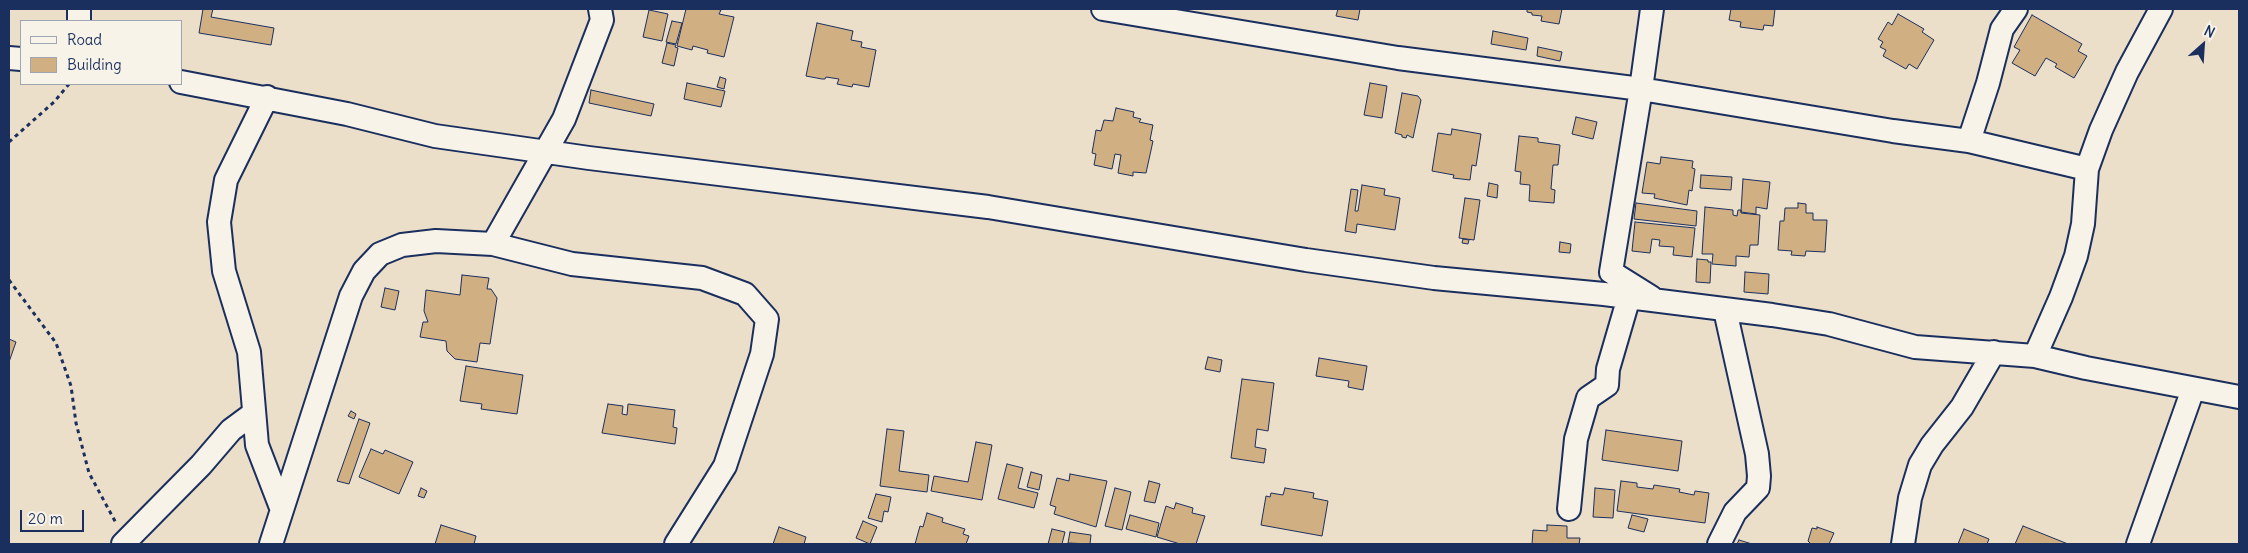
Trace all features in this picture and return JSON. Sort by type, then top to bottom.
[{"type":"street","points":[[492,244],[564,119],[578,87],[602,20],[600,9]]},
{"type":"street","points":[[1103,9],[1398,58],[1642,89],[1893,131],[1969,141],[2087,169]]},
{"type":"street","points":[[1652,9],[1642,89],[1611,272],[1657,301]]},
{"type":"street","points":[[1969,141],[1988,83],[2002,29],[2016,9]]},
{"type":"street","points":[[2035,356],[2061,298],[2076,256],[2083,224],[2087,169],[2101,130],[2124,80],[2161,9]]},
{"type":"street","points":[[182,82],[267,97],[347,114],[435,136],[546,152],[988,207],[1306,260],[1434,278],[1628,297],[1829,324],[1915,347],[2035,356],[2239,397]]},
{"type":"street","points":[[267,97],[226,180],[219,222],[224,272],[249,352],[257,444],[282,510]]},
{"type":"street","points":[[271,544],[351,296],[364,271],[380,254],[402,245],[436,241],[492,244],[572,264],[702,278],[745,294],[767,319],[762,354],[725,466],[676,544]]},
{"type":"street","points":[[1569,509],[1576,439],[1588,398],[1607,385],[1608,369],[1628,297]]},
{"type":"street","points":[[1719,544],[1735,512],[1758,488],[1759,476],[1757,454],[1725,310]]},
{"type":"street","points":[[1903,544],[1910,498],[1920,465],[1932,445],[1962,407],[1994,352]]},
{"type":"street","points":[[2138,544],[2193,389]]},
{"type":"street","points":[[124,543],[201,465],[231,430],[254,413]]},
{"type":"path","points":[[9,142],[54,102],[68,85]]},
{"type":"path","points":[[9,280],[56,343],[71,386],[76,423],[89,473],[124,543]]},
{"type":"building","points":[[203,9],[213,9],[211,17],[274,28],[271,45],[199,33]]},
{"type":"building","points":[[686,9],[716,9],[721,10],[719,14],[734,17],[724,57],[707,53],[708,50],[693,46],[692,50],[677,46]]},
{"type":"building","points":[[1338,9],[1360,9],[1358,20],[1336,16]]},
{"type":"building","points":[[1527,9],[1562,9],[1559,24],[1541,21],[1542,16],[1532,15],[1532,13],[1527,12]]},
{"type":"building","points":[[1731,9],[1775,9],[1773,26],[1764,25],[1763,30],[1740,27],[1741,22],[1729,20]]},
{"type":"building","points":[[649,10],[668,14],[662,41],[643,37]]},
{"type":"building","points":[[1898,14],[1924,29],[1922,32],[1934,40],[1917,69],[1909,64],[1906,69],[1883,56],[1886,50],[1880,47],[1883,42],[1878,39],[1888,22],[1892,25]]},
{"type":"building","points":[[2032,15],[2082,44],[2078,51],[2087,56],[2074,78],[2055,67],[2057,64],[2046,58],[2035,76],[2012,63],[2020,50],[2014,47]]},
{"type":"building","points":[[672,21],[682,23],[676,44],[666,42]]},
{"type":"building","points":[[817,23],[853,31],[851,40],[862,42],[861,47],[876,50],[869,87],[853,84],[852,87],[837,84],[839,79],[826,77],[822,79],[806,76]]},
{"type":"building","points":[[1493,31],[1528,38],[1526,50],[1491,44]]},
{"type":"building","points":[[667,43],[676,45],[675,47],[678,48],[674,66],[662,63]]},
{"type":"building","points":[[1538,47],[1562,52],[1560,61],[1537,56]]},
{"type":"building","points":[[720,77],[726,79],[724,89],[717,87]]},
{"type":"building","points":[[687,83],[725,91],[721,107],[684,99]]},
{"type":"building","points":[[1370,83],[1387,86],[1382,118],[1364,115]]},
{"type":"building","points":[[591,90],[654,104],[651,116],[589,103]]},
{"type":"building","points":[[1402,93],[1418,96],[1421,100],[1413,138],[1407,135],[1406,138],[1402,137],[1402,135],[1395,133]]},
{"type":"building","points":[[1116,108],[1134,112],[1133,117],[1141,119],[1139,122],[1153,125],[1150,140],[1153,141],[1146,173],[1133,172],[1133,176],[1118,173],[1121,155],[1115,154],[1112,169],[1094,165],[1096,154],[1092,153],[1096,130],[1101,131],[1104,120],[1113,121]]},
{"type":"building","points":[[1576,117],[1597,122],[1593,139],[1572,134]]},
{"type":"building","points":[[1452,129],[1481,134],[1476,166],[1472,165],[1470,180],[1453,178],[1454,175],[1432,171],[1438,133],[1451,135]]},
{"type":"building","points":[[1519,136],[1538,138],[1538,142],[1560,145],[1558,165],[1553,165],[1551,189],[1555,190],[1554,203],[1529,201],[1530,185],[1520,184],[1521,172],[1515,171]]},
{"type":"building","points":[[1661,157],[1693,161],[1692,168],[1695,169],[1692,191],[1689,190],[1687,205],[1654,198],[1655,194],[1642,193],[1647,162],[1660,164]]},
{"type":"building","points":[[1701,175],[1732,177],[1731,190],[1700,188]]},
{"type":"building","points":[[1743,179],[1770,182],[1767,209],[1756,207],[1756,214],[1741,212]]},
{"type":"building","points":[[1489,183],[1498,185],[1497,198],[1487,196]]},
{"type":"building","points":[[1362,185],[1385,189],[1384,195],[1400,198],[1395,230],[1357,224],[1356,233],[1345,231],[1351,189],[1358,190],[1355,211],[1358,211]]},
{"type":"building","points":[[1465,198],[1480,200],[1474,240],[1459,238]]},
{"type":"building","points":[[1636,203],[1697,211],[1696,226],[1634,219]]},
{"type":"building","points":[[1798,203],[1806,204],[1806,213],[1813,213],[1813,220],[1827,220],[1825,252],[1806,251],[1805,256],[1791,255],[1792,251],[1778,250],[1780,221],[1784,221],[1785,208],[1798,208]]},
{"type":"building","points":[[1705,207],[1733,210],[1733,215],[1737,216],[1738,210],[1741,210],[1741,213],[1760,215],[1758,245],[1750,245],[1749,257],[1736,256],[1736,266],[1712,264],[1713,254],[1702,254]]},
{"type":"building","points":[[1635,222],[1695,228],[1692,257],[1673,255],[1674,247],[1659,246],[1660,240],[1652,239],[1650,253],[1632,251]]},
{"type":"building","points":[[1463,239],[1469,240],[1468,244],[1462,243]]},
{"type":"building","points":[[1560,242],[1571,244],[1570,253],[1559,252]]},
{"type":"building","points":[[1697,259],[1711,262],[1710,283],[1696,282]]},
{"type":"building","points":[[1745,272],[1769,274],[1768,294],[1744,292]]},
{"type":"building","points":[[462,275],[489,278],[487,289],[491,289],[497,298],[490,344],[480,343],[477,362],[455,359],[447,351],[446,341],[420,337],[423,322],[428,322],[424,311],[426,290],[460,295]]},
{"type":"building","points":[[385,288],[399,291],[395,310],[381,307]]},
{"type":"building","points":[[9,339],[16,342],[9,362]]},
{"type":"building","points":[[1208,357],[1222,360],[1220,372],[1205,369]]},
{"type":"building","points":[[1319,358],[1367,366],[1363,390],[1348,387],[1349,381],[1316,376]]},
{"type":"building","points":[[466,366],[523,375],[517,414],[481,409],[482,404],[460,401]]},
{"type":"building","points":[[1242,379],[1274,383],[1268,431],[1257,429],[1255,447],[1266,449],[1264,463],[1231,458]]},
{"type":"building","points":[[608,404],[623,406],[622,414],[627,415],[628,404],[675,410],[673,427],[677,428],[675,444],[602,433]]},
{"type":"building","points":[[351,411],[356,414],[354,419],[348,416]]},
{"type":"building","points":[[359,419],[370,423],[349,484],[337,481]]},
{"type":"building","points":[[887,429],[904,431],[899,471],[929,475],[927,492],[880,486]]},
{"type":"building","points":[[1606,430],[1682,441],[1678,471],[1602,460]]},
{"type":"building","points":[[976,442],[992,445],[982,500],[931,491],[934,476],[968,482]]},
{"type":"building","points":[[371,449],[383,454],[385,450],[413,462],[399,494],[359,477]]},
{"type":"building","points":[[1007,464],[1023,468],[1018,488],[1038,493],[1034,508],[998,499]]},
{"type":"building","points":[[1031,472],[1042,475],[1039,490],[1027,487]]},
{"type":"building","points":[[1070,474],[1107,481],[1096,527],[1054,514],[1056,507],[1050,505],[1057,478],[1069,481]]},
{"type":"building","points":[[1149,481],[1160,484],[1155,503],[1144,501]]},
{"type":"building","points":[[1621,481],[1637,483],[1637,487],[1653,489],[1654,485],[1680,489],[1679,492],[1694,495],[1695,491],[1709,493],[1705,523],[1617,511]]},
{"type":"building","points":[[421,488],[427,491],[424,498],[418,496]]},
{"type":"building","points":[[1115,488],[1131,492],[1122,530],[1105,526]]},
{"type":"building","points":[[1285,488],[1314,493],[1313,498],[1328,501],[1322,536],[1261,525],[1266,496],[1270,497],[1271,493],[1283,495]]},
{"type":"building","points":[[1595,488],[1615,490],[1613,518],[1593,517]]},
{"type":"building","points":[[876,494],[891,497],[888,512],[884,511],[882,522],[868,518]]},
{"type":"building","points":[[1176,503],[1193,508],[1192,513],[1205,516],[1196,544],[1180,544],[1157,537],[1166,506],[1174,509]]},
{"type":"building","points":[[927,513],[943,518],[942,522],[965,529],[963,534],[969,536],[966,544],[915,544],[920,526],[923,527]]},
{"type":"building","points":[[1130,515],[1159,523],[1156,537],[1126,529]]},
{"type":"building","points":[[1632,515],[1648,519],[1644,532],[1628,528]]},
{"type":"building","points":[[863,521],[877,527],[870,544],[856,538]]},
{"type":"building","points":[[441,525],[476,536],[474,544],[435,544]]},
{"type":"building","points":[[1547,525],[1567,526],[1567,538],[1580,538],[1579,544],[1532,544],[1533,530],[1547,531]]},
{"type":"building","points":[[2023,526],[2068,544],[2015,544]]},
{"type":"building","points":[[779,527],[806,537],[804,544],[773,544]]},
{"type":"building","points":[[1817,527],[1834,533],[1829,544],[1811,544],[1808,541],[1812,528],[1817,529]]},
{"type":"building","points":[[1052,529],[1065,532],[1062,544],[1048,544]]},
{"type":"building","points":[[1964,529],[1989,539],[1987,544],[1958,544]]},
{"type":"building","points":[[1070,532],[1091,535],[1090,544],[1068,543]]},
{"type":"building","points":[[1739,540],[1752,544],[1737,544]]}]
